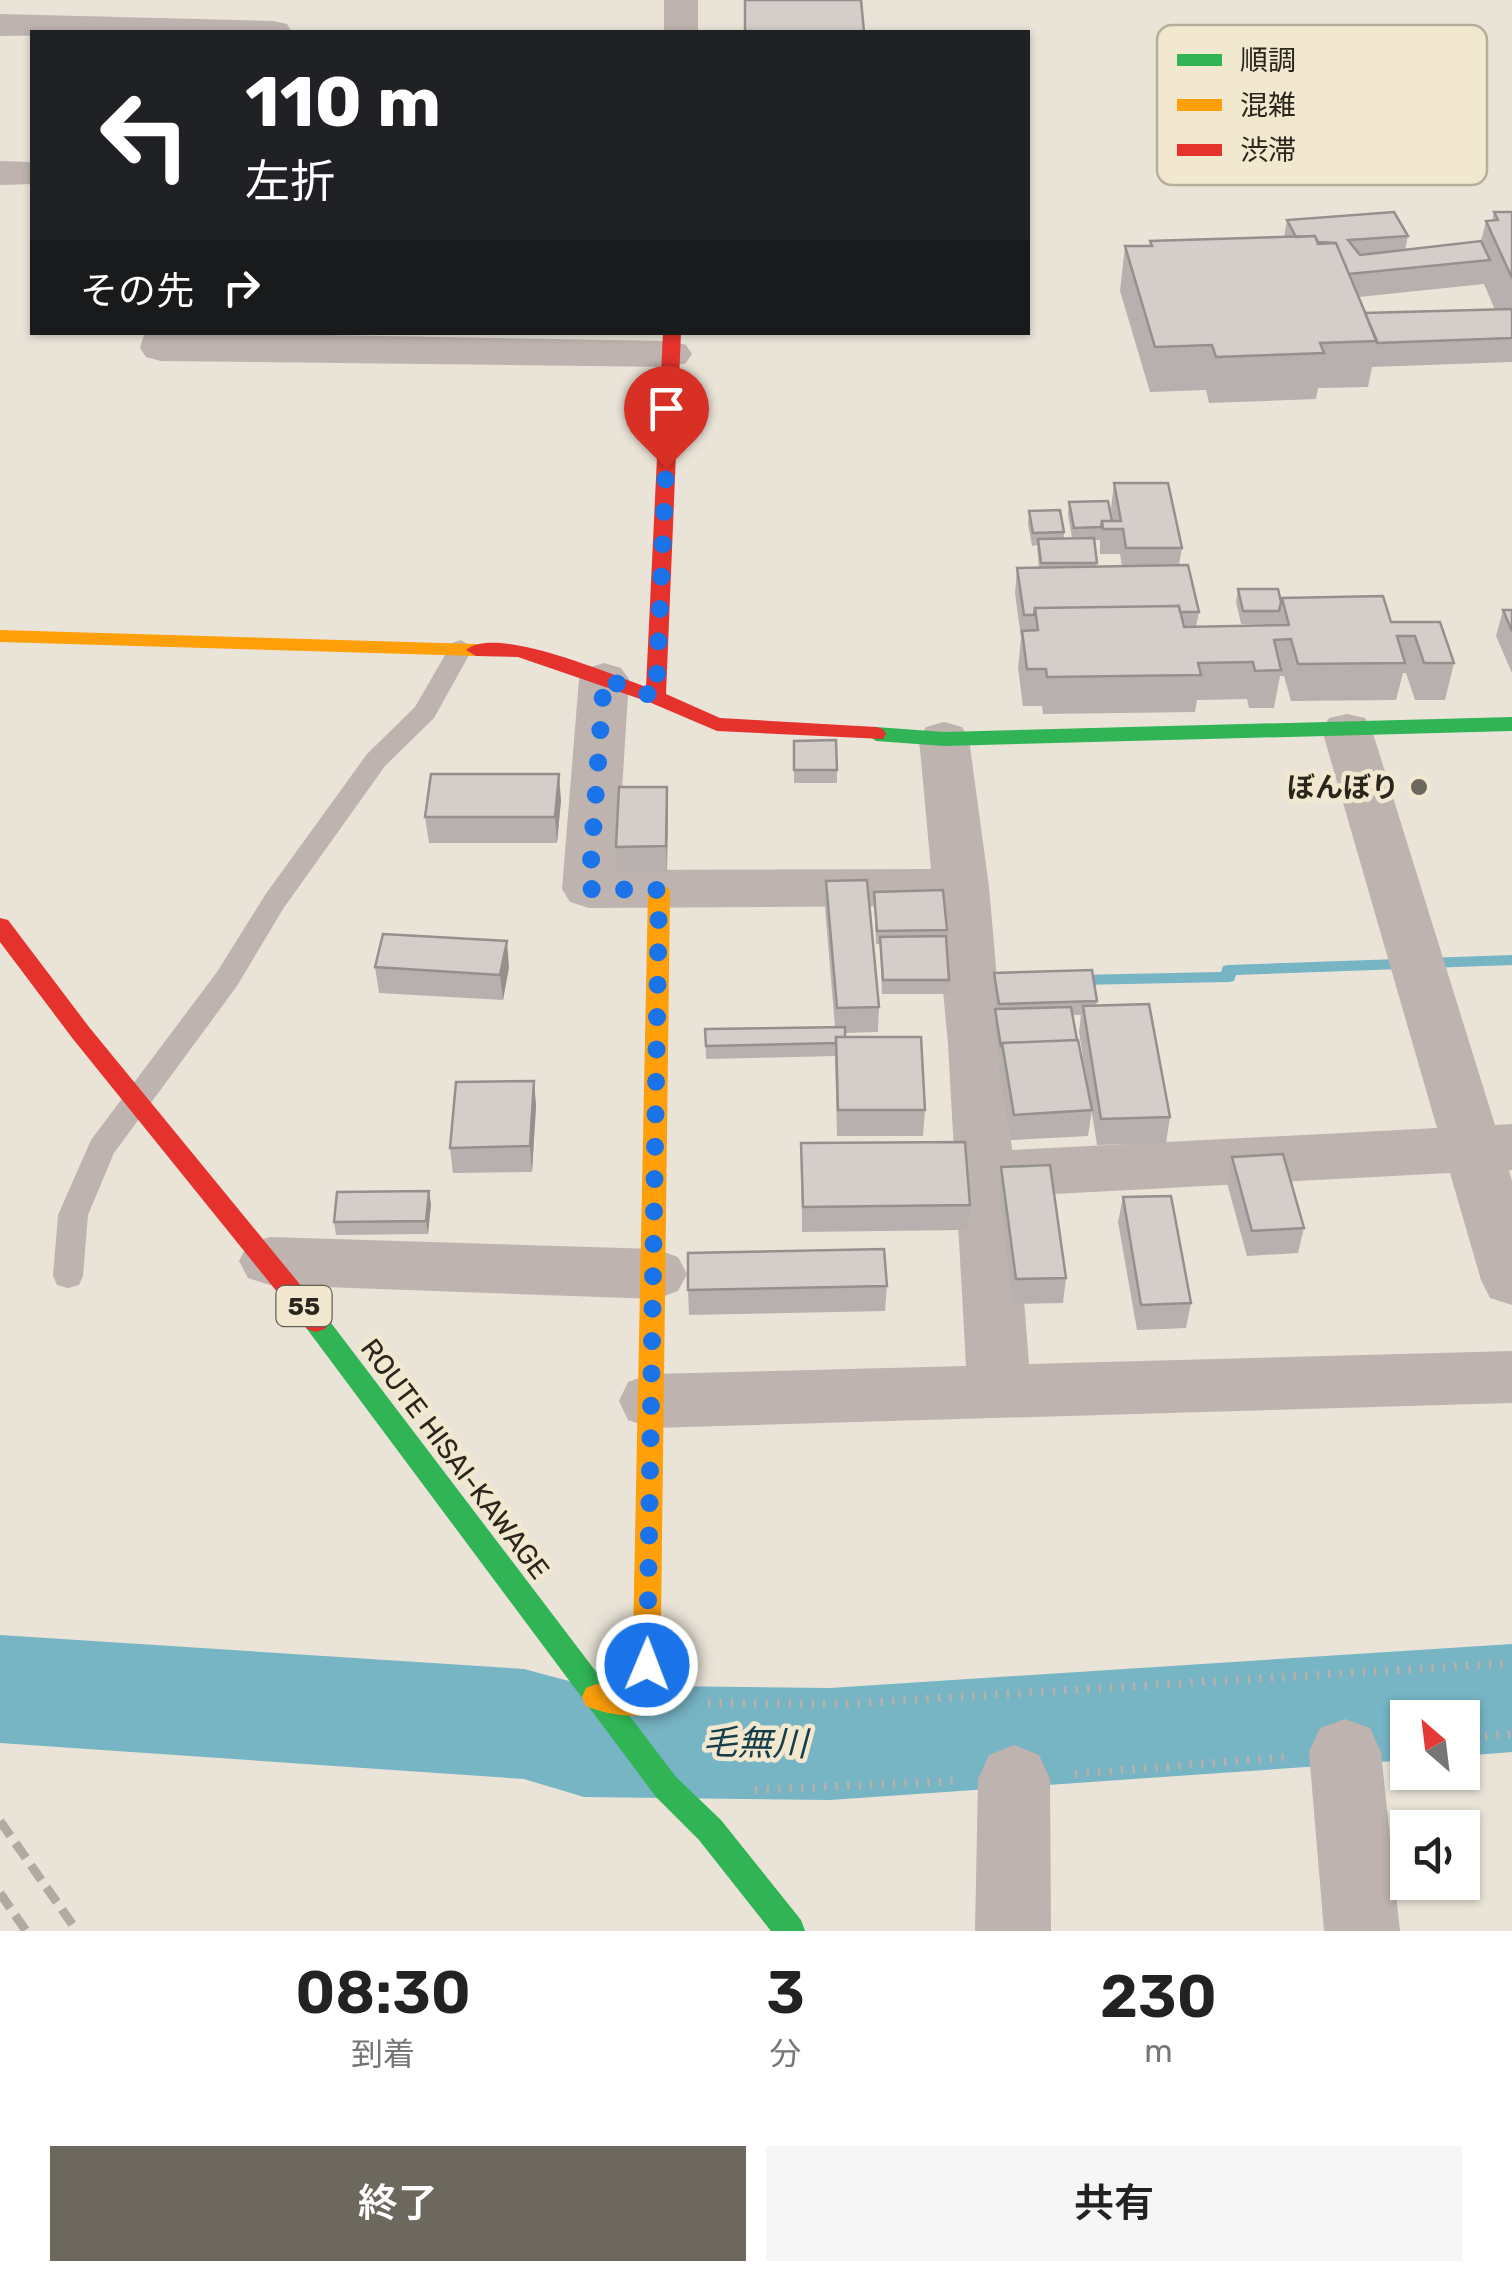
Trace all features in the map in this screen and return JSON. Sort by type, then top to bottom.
[{"type":"street","points":[[682,0],[682,30]]},
{"type":"street","points":[[0,25],[135,30]]},
{"type":"street","points":[[0,173],[30,173]]},
{"type":"street","points":[[165,335],[161,348],[672,343],[656,697]]},
{"type":"street","points":[[0,636],[520,651],[656,697],[717,724],[944,739],[1512,724]]},
{"type":"street","points":[[604,679],[589,889],[962,887]]},
{"type":"street","points":[[1347,730],[1416,964],[1491,1148],[1512,1280]]},
{"type":"street","points":[[944,739],[976,1044],[982,1175],[1000,1392]]},
{"type":"street","points":[[596,1697],[646,1703],[656,1274],[659,890]]},
{"type":"street","name":"ROUTE HISAI-KAWAGE","points":[[0,926],[135,1099],[270,1261],[666,1787],[710,1830],[790,1931]]},
{"type":"street","points":[[982,1175],[1491,1148]]},
{"type":"street","points":[[270,1261],[656,1274]]},
{"type":"street","points":[[651,1401],[1512,1376]]},
{"type":"street","points":[[1346,1752],[1362,1931]]},
{"type":"street","points":[[1013,1931],[1014,1778]]},
{"type":"lane","points":[[68,1276],[73,1215],[100,1148],[228,979],[274,902],[376,760],[425,712],[461,648]]},
{"type":"path","points":[[646,1703],[843,1704],[1512,1663]]},
{"type":"path","points":[[1480,1737],[1512,1734]]},
{"type":"building","points":[[745,0],[861,0],[864,30],[745,30]]},
{"type":"building","points":[[1394,212],[1408,236],[1348,240],[1360,255],[1481,241],[1490,260],[1349,274],[1336,243],[1318,242],[1315,236],[1296,237],[1287,220]]},
{"type":"building","points":[[1494,212],[1512,212],[1512,278],[1486,221],[1498,220]]},
{"type":"building","points":[[1315,236],[1318,244],[1336,243],[1377,341],[1320,343],[1324,353],[1216,357],[1212,345],[1155,347],[1125,246],[1152,246],[1150,241]]},
{"type":"building","points":[[1512,309],[1512,338],[1377,343],[1365,313]]},
{"type":"building","points":[[1114,483],[1168,483],[1182,548],[1126,548],[1123,529],[1103,529],[1102,521],[1121,521]]},
{"type":"building","points":[[1108,501],[1112,521],[1102,521],[1101,527],[1074,528],[1069,502]]},
{"type":"building","points":[[1060,510],[1064,532],[1033,533],[1029,511]]},
{"type":"building","points":[[1094,538],[1097,563],[1041,563],[1038,539]]},
{"type":"building","points":[[1188,565],[1199,612],[1180,612],[1179,606],[1035,608],[1034,615],[1024,615],[1017,568]]},
{"type":"building","points":[[1238,589],[1278,589],[1279,611],[1243,611]]},
{"type":"building","points":[[1383,596],[1391,622],[1440,622],[1454,663],[1424,663],[1415,636],[1397,636],[1405,663],[1298,664],[1291,639],[1274,640],[1281,670],[1255,671],[1253,662],[1198,663],[1201,675],[1047,677],[1046,669],[1027,669],[1022,631],[1038,630],[1035,608],[1179,606],[1184,627],[1289,625],[1282,598]]},
{"type":"building","points":[[1503,610],[1512,610],[1512,631]]},
{"type":"building","points":[[836,740],[837,770],[794,770],[794,741]]},
{"type":"building","points":[[431,774],[559,774],[555,817],[425,817]]},
{"type":"building","points":[[619,787],[667,787],[666,846],[616,847]]},
{"type":"building","points":[[867,880],[879,1007],[837,1008],[826,881]]},
{"type":"building","points":[[943,890],[947,930],[877,931],[874,892]]},
{"type":"building","points":[[383,934],[507,941],[500,975],[375,967]]},
{"type":"building","points":[[946,936],[949,980],[883,980],[880,937]]},
{"type":"building","points":[[1092,970],[1097,1001],[999,1004],[994,973]]},
{"type":"building","points":[[1149,1004],[1170,1117],[1101,1119],[1083,1006]]},
{"type":"building","points":[[1071,1007],[1077,1040],[1002,1043],[1001,1047],[995,1009]]},
{"type":"building","points":[[845,1027],[845,1037],[836,1037],[836,1043],[706,1046],[705,1029]]},
{"type":"building","points":[[836,1037],[921,1037],[925,1110],[838,1110]]},
{"type":"building","points":[[1078,1040],[1092,1110],[1014,1115],[1002,1043]]},
{"type":"building","points":[[534,1081],[530,1146],[450,1148],[456,1082]]},
{"type":"building","points":[[965,1142],[970,1205],[803,1207],[801,1143]]},
{"type":"building","points":[[1283,1154],[1304,1228],[1252,1231],[1232,1157]]},
{"type":"building","points":[[1050,1165],[1066,1278],[1016,1279],[1001,1167]]},
{"type":"building","points":[[429,1191],[426,1221],[334,1222],[337,1192]]},
{"type":"building","points":[[1171,1196],[1191,1303],[1141,1305],[1123,1197]]},
{"type":"building","points":[[884,1249],[887,1286],[688,1290],[688,1253]]},
{"type":"waterway","points":[[1077,980],[1229,977],[1228,970],[1512,960]]},
{"type":"waterway","name":"毛無川","points":[[0,1689],[524,1724],[584,1741],[830,1744],[1512,1698]]},
{"type":"railway","points":[[0,1821],[77,1931]]},
{"type":"railway","points":[[0,1893],[26,1931]]},
{"type":"traffic: fast","points":[[876,734],[944,739],[1512,724]]},
{"type":"traffic: fast","points":[[316,1322],[666,1787],[710,1830],[790,1931]]},
{"type":"traffic: slow","points":[[0,636],[476,650]]},
{"type":"traffic: slow","points":[[596,1697],[646,1703],[659,890]]},
{"type":"traffic: jam","points":[[656,697],[672,335]]},
{"type":"traffic: jam","points":[[476,650],[520,651],[656,697],[717,724],[876,734]]},
{"type":"traffic: jam","points":[[0,926],[81,1033],[316,1322]]},
{"type":"place","name":"ぼんぼり","points":[[1419,787]]},
{"type":"route","points":[[647,1665],[659,890],[589,889],[604,679],[656,697],[666,468]]}]
